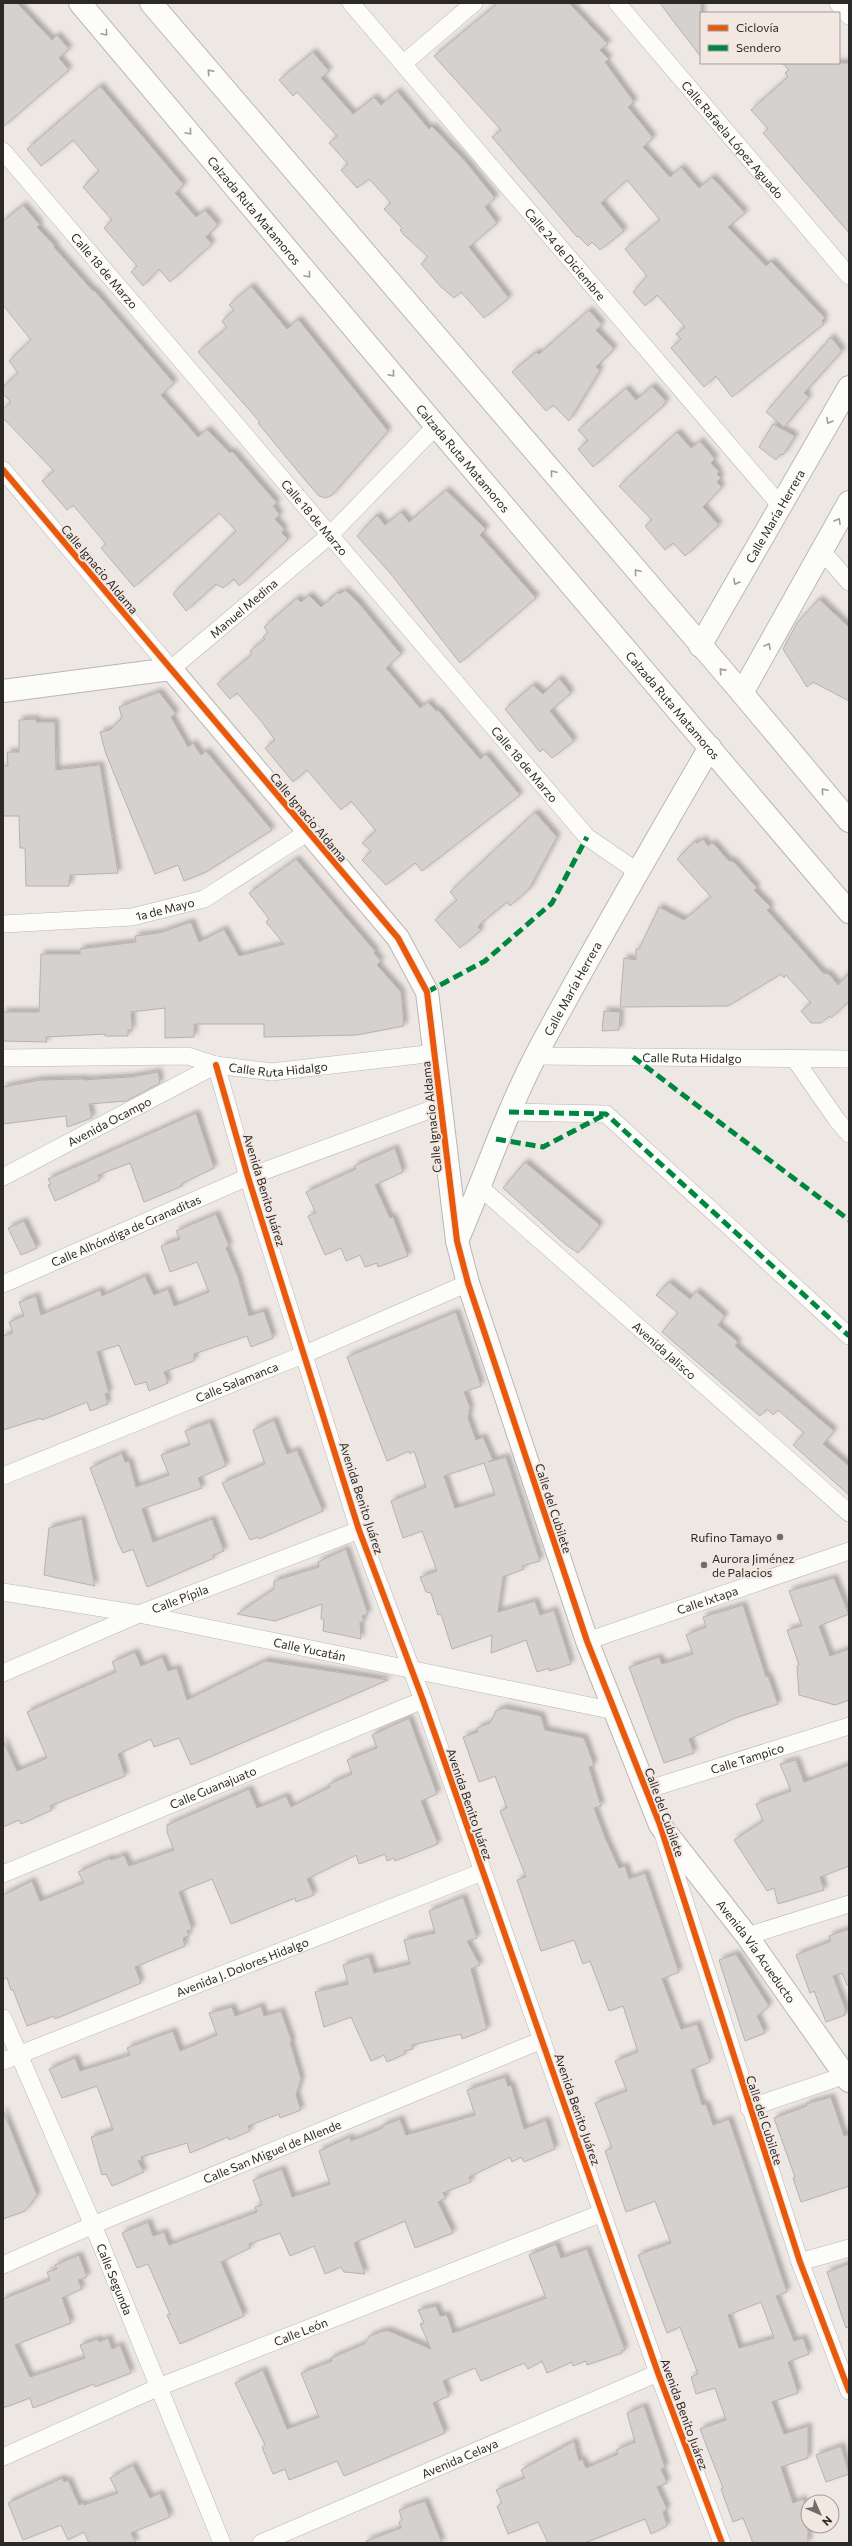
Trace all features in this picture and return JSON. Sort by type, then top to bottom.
[{"type":"main road","name":"Calzada Ruta Matamoros","points":[[80,3],[436,426],[849,912]]},
{"type":"main road","points":[[151,3],[700,646],[742,693],[849,821]]},
{"type":"main road","name":"Calle María Herrera","points":[[700,646],[849,387]]},
{"type":"main road","points":[[742,693],[849,502]]},
{"type":"main road","points":[[3,691],[171,670]]},
{"type":"main road","name":"Calle Ignacio Aldama","points":[[171,670],[398,938],[427,992],[457,1241]]},
{"type":"main road","name":"Calle María Herrera","points":[[457,1241],[480,1188],[496,1139],[536,1056],[638,872],[710,747]]},
{"type":"main road","name":"Calle del Cubilete","points":[[457,1241],[468,1283],[587,1641],[660,1825]]},
{"type":"main road","name":"Avenida Vía Acueducto","points":[[660,1825],[747,1936],[847,2077]]},
{"type":"street","name":"Calle 24 de Diciembre","points":[[352,3],[780,505]]},
{"type":"street","points":[[404,64],[474,3]]},
{"type":"street","name":"Calle Rafaela López Aguado","points":[[617,3],[849,276]]},
{"type":"street","points":[[838,3],[849,16]]},
{"type":"street","name":"Calle 18 de Marzo","points":[[3,151],[587,837],[638,872]]},
{"type":"street","name":"Manuel Medina","points":[[171,670],[330,535],[436,426]]},
{"type":"street","name":"Calle Ignacio Aldama","points":[[3,470],[171,670]]},
{"type":"street","points":[[821,550],[849,582]]},
{"type":"street","name":"1a de Mayo","points":[[3,924],[132,917],[204,899],[308,832]]},
{"type":"street","name":"Calle Ruta Hidalgo","points":[[3,1058],[188,1056],[216,1065],[272,1072],[435,1053]]},
{"type":"street","name":"Calle Ruta Hidalgo","points":[[536,1056],[849,1059]]},
{"type":"street","points":[[794,1058],[837,1120],[849,1134]]},
{"type":"street","name":"Avenida Benito Juárez","points":[[216,1065],[248,1177],[305,1354],[359,1530],[423,1700],[658,2373],[720,2543]]},
{"type":"street","name":"Avenida Ocampo","points":[[3,1178],[216,1065]]},
{"type":"street","name":"Calle Alhóndiga de Granaditas","points":[[3,1284],[248,1177],[440,1106]]},
{"type":"street","points":[[509,1112],[606,1114],[849,1336]]},
{"type":"street","name":"Avenida Jalisco","points":[[480,1188],[849,1512]]},
{"type":"street","name":"Calle Salamanca","points":[[3,1476],[305,1354],[468,1283]]},
{"type":"street","name":"Calle Pípila","points":[[3,1673],[139,1614],[359,1530]]},
{"type":"street","name":"Calle Ixtapa","points":[[587,1641],[849,1551]]},
{"type":"street","name":"Calle Yucatán","points":[[3,1592],[139,1614],[411,1668],[615,1711]]},
{"type":"street","name":"Calle Guanajuato","points":[[3,1874],[423,1700]]},
{"type":"street","name":"Calle Tampico","points":[[646,1790],[849,1726]]},
{"type":"street","name":"Calle del Cubilete","points":[[660,1825],[749,2108],[800,2262],[849,2391]]},
{"type":"street","name":"Avenida J. Dolores Hidalgo","points":[[11,2058],[482,1872]]},
{"type":"street","points":[[747,1936],[849,1904]]},
{"type":"street","name":"Calle Segunda","points":[[3,2018],[11,2058],[93,2225],[222,2543]]},
{"type":"street","name":"Calle San Miguel de Allende","points":[[3,2265],[93,2225],[542,2040]]},
{"type":"street","points":[[749,2108],[847,2077]]},
{"type":"street","name":"Calle León","points":[[3,2457],[159,2387],[602,2213]]},
{"type":"street","points":[[800,2262],[849,2248]]},
{"type":"street","name":"Avenida Celaya","points":[[261,2543],[658,2373]]},
{"type":"building","points":[[3,3],[17,3],[52,40],[57,35],[69,49],[59,58],[69,70],[3,127]]},
{"type":"building","points":[[498,3],[569,3],[608,44],[600,50],[609,59],[605,62],[634,102],[628,107],[653,138],[643,147],[670,177],[681,167],[699,188],[712,177],[745,213],[728,227],[766,266],[771,261],[825,318],[822,321],[824,324],[732,397],[716,376],[704,387],[671,348],[681,339],[676,334],[685,327],[657,295],[645,306],[633,292],[647,276],[625,249],[660,220],[627,180],[601,203],[624,231],[600,250],[592,242],[588,246],[578,236],[577,237],[492,137],[501,130],[434,56]]},
{"type":"building","points":[[660,3],[701,3],[700,56]]},
{"type":"building","points":[[313,52],[329,71],[321,78],[353,114],[374,97],[381,105],[397,91],[429,129],[432,126],[466,162],[495,198],[485,207],[497,223],[469,247],[509,298],[484,318],[461,292],[454,298],[440,286],[421,264],[428,257],[404,235],[400,230],[402,228],[384,209],[391,203],[369,179],[357,188],[341,170],[348,164],[329,143],[337,136],[297,92],[293,96],[279,80]]},
{"type":"building","points":[[849,63],[849,233],[763,133],[768,129],[751,110],[788,77],[785,73],[789,70],[783,64]]},
{"type":"building","points":[[100,86],[184,185],[175,193],[196,217],[205,210],[218,225],[206,237],[212,244],[170,282],[159,269],[143,286],[131,272],[137,266],[104,228],[112,220],[83,187],[99,171],[73,140],[41,166],[27,149]]},
{"type":"building","points":[[23,205],[40,225],[37,227],[93,291],[94,290],[174,383],[161,395],[198,437],[207,429],[230,453],[232,451],[277,503],[273,506],[280,515],[275,519],[284,529],[282,533],[288,539],[239,586],[234,579],[223,588],[216,584],[186,611],[173,594],[236,531],[219,513],[134,587],[101,548],[106,544],[73,505],[67,510],[42,481],[54,471],[3,418],[3,409],[11,402],[3,394],[3,387],[18,373],[9,361],[31,340],[3,305],[3,221]]},
{"type":"building","points":[[251,286],[287,329],[298,319],[388,431],[332,495],[326,498],[319,496],[258,423],[260,422],[198,352],[227,328],[222,321],[234,310],[229,305]]},
{"type":"building","points":[[589,310],[602,325],[596,330],[614,349],[596,367],[600,370],[569,421],[553,405],[546,411],[512,372],[536,352],[539,354]]},
{"type":"building","points":[[831,337],[842,351],[804,393],[809,397],[784,427],[766,412]]},
{"type":"building","points":[[652,386],[666,401],[663,406],[593,467],[578,449],[588,441],[578,430],[626,388],[636,400]]},
{"type":"building","points":[[773,424],[795,436],[783,455],[781,454],[776,460],[759,447]]},
{"type":"building","points":[[677,432],[691,448],[700,441],[715,459],[711,463],[719,472],[717,474],[721,478],[717,482],[722,487],[703,507],[719,525],[685,556],[673,543],[665,550],[645,526],[652,520],[619,486]]},
{"type":"building","points":[[446,490],[486,529],[480,535],[536,598],[460,663],[391,574],[357,536],[377,515],[385,525],[401,512],[409,522]]},
{"type":"building","points":[[345,590],[358,602],[401,654],[386,668],[420,708],[428,702],[436,711],[438,710],[480,759],[486,754],[520,795],[422,871],[415,863],[386,885],[362,860],[371,851],[362,843],[376,831],[351,801],[341,810],[307,770],[293,782],[265,748],[275,740],[261,721],[237,693],[230,699],[217,684],[252,654],[250,651],[265,639],[263,637],[268,633],[264,627],[297,598],[301,602],[309,595],[321,607],[338,592],[340,594]]},
{"type":"building","points":[[819,599],[849,627],[849,701],[813,682],[807,687],[783,649],[797,623]]},
{"type":"building","points":[[559,678],[571,693],[550,711],[574,741],[552,758],[543,749],[540,752],[505,709],[533,685],[543,694]]},
{"type":"building","points":[[159,692],[176,714],[171,717],[188,747],[193,743],[201,755],[206,751],[272,830],[206,872],[184,881],[178,865],[155,874],[106,754],[100,732],[110,730],[122,718],[119,707]]},
{"type":"building","points":[[36,719],[36,722],[55,722],[56,770],[100,765],[118,873],[70,875],[69,886],[26,886],[25,848],[20,848],[19,816],[3,816],[3,766],[8,766],[7,752],[19,752],[19,720]]},
{"type":"building","points":[[535,812],[557,837],[529,889],[510,906],[507,902],[480,924],[478,927],[481,930],[460,948],[435,920],[457,900],[450,892]]},
{"type":"building","points":[[703,839],[708,846],[712,843],[728,860],[734,862],[757,888],[754,890],[771,907],[767,910],[823,973],[829,974],[838,985],[849,973],[849,1001],[831,1018],[829,1016],[821,1023],[811,1023],[801,1011],[811,1003],[786,975],[784,978],[781,974],[728,1006],[620,1007],[624,958],[636,960],[636,949],[639,949],[659,907],[684,920],[711,897],[677,859],[695,841],[697,843]]},
{"type":"building","points":[[296,859],[375,951],[374,953],[381,961],[377,965],[401,992],[404,1026],[357,1035],[264,1037],[264,1024],[194,1024],[194,1037],[165,1038],[165,1008],[131,1012],[132,1030],[128,1030],[128,1036],[105,1036],[105,1034],[46,1037],[47,1042],[3,1041],[3,1012],[39,1012],[41,954],[80,954],[80,949],[136,942],[135,936],[159,933],[191,922],[199,942],[224,929],[239,956],[284,944],[266,922],[269,919],[249,893]]},
{"type":"building","points":[[604,1011],[620,1012],[619,1030],[602,1031]]},
{"type":"building","points":[[158,1072],[160,1083],[126,1101],[89,1104],[92,1118],[67,1127],[66,1116],[3,1124],[3,1087],[40,1080],[84,1080],[131,1077]]},
{"type":"building","points":[[196,1113],[214,1168],[181,1184],[182,1186],[144,1202],[130,1163],[98,1175],[100,1180],[55,1201],[48,1185],[51,1184],[48,1179]]},
{"type":"building","points":[[395,1148],[403,1172],[375,1185],[390,1218],[393,1217],[408,1256],[378,1267],[377,1263],[365,1267],[360,1255],[346,1261],[341,1248],[325,1255],[308,1216],[316,1213],[306,1192],[356,1169],[354,1166]]},
{"type":"building","points":[[525,1162],[600,1225],[578,1253],[565,1244],[503,1188]]},
{"type":"building","points":[[216,1214],[229,1246],[226,1248],[238,1277],[249,1316],[264,1311],[273,1338],[251,1347],[247,1336],[194,1354],[194,1361],[164,1372],[168,1383],[149,1391],[146,1382],[135,1385],[119,1345],[97,1352],[109,1393],[105,1394],[108,1404],[90,1411],[87,1402],[42,1420],[41,1418],[3,1430],[3,1336],[13,1333],[9,1322],[24,1316],[19,1302],[36,1296],[41,1315],[100,1290],[102,1296],[145,1276],[154,1295],[168,1289],[174,1306],[209,1292],[197,1262],[170,1272],[161,1246],[180,1239],[176,1231]]},
{"type":"building","points":[[24,1221],[37,1248],[21,1255],[8,1228]]},
{"type":"building","points":[[669,1282],[690,1299],[696,1291],[725,1316],[718,1325],[738,1342],[735,1346],[834,1431],[823,1444],[849,1466],[849,1495],[793,1445],[804,1433],[778,1410],[773,1415],[767,1409],[760,1416],[662,1332],[678,1313],[656,1295]]},
{"type":"building","points":[[456,1312],[481,1386],[464,1392],[470,1407],[468,1418],[476,1440],[483,1437],[493,1460],[488,1462],[506,1457],[540,1561],[522,1566],[524,1569],[503,1577],[498,1612],[535,1601],[540,1615],[554,1610],[571,1664],[549,1671],[549,1668],[537,1672],[526,1640],[491,1653],[492,1635],[452,1649],[441,1614],[438,1615],[431,1593],[426,1592],[420,1577],[437,1571],[422,1531],[403,1538],[391,1501],[426,1487],[414,1451],[410,1454],[409,1451],[387,1461],[347,1357]],"holes":[[[484,1463],[495,1495],[455,1508],[444,1476]]]},
{"type":"building","points":[[274,1420],[287,1454],[297,1450],[323,1511],[259,1539],[258,1537],[250,1540],[222,1483],[265,1464],[253,1430]]},
{"type":"building","points":[[210,1422],[226,1466],[198,1478],[202,1488],[142,1509],[153,1542],[212,1519],[224,1551],[213,1555],[214,1558],[147,1587],[133,1549],[123,1553],[119,1545],[90,1468],[122,1453],[125,1462],[129,1461],[136,1487],[169,1475],[161,1455],[190,1445],[185,1431]]},
{"type":"building","points":[[82,1519],[95,1586],[44,1575],[49,1528]]},
{"type":"building","points":[[346,1549],[368,1614],[362,1616],[364,1622],[360,1622],[361,1639],[323,1631],[324,1620],[321,1619],[322,1604],[275,1621],[237,1614],[274,1589],[274,1581],[319,1567],[318,1562]]},
{"type":"building","points":[[834,1578],[849,1614],[819,1626],[830,1656],[849,1649],[849,1700],[835,1705],[799,1695],[797,1666],[799,1665],[787,1630],[802,1626],[789,1591]]},
{"type":"building","points":[[743,1605],[766,1677],[768,1676],[778,1704],[735,1718],[689,1739],[694,1753],[664,1763],[629,1667],[659,1657],[662,1664],[693,1654],[686,1635],[706,1627],[703,1617]]},
{"type":"building","points":[[135,1652],[141,1666],[162,1657],[168,1671],[177,1668],[187,1700],[265,1661],[388,1680],[191,1765],[179,1738],[154,1747],[151,1739],[118,1754],[125,1776],[50,1806],[52,1810],[21,1824],[19,1820],[3,1827],[3,1740],[17,1771],[47,1758],[27,1712],[116,1672],[112,1662]]},
{"type":"building","points":[[504,1708],[541,1716],[545,1730],[584,1738],[594,1765],[589,1767],[601,1806],[594,1808],[606,1840],[619,1868],[625,1866],[629,1879],[645,1873],[679,1972],[662,1979],[681,2029],[697,2024],[710,2062],[691,2070],[702,2105],[706,2104],[713,2125],[729,2119],[787,2292],[776,2296],[794,2341],[803,2338],[809,2354],[788,2362],[798,2393],[772,2402],[784,2434],[808,2426],[808,2458],[781,2467],[793,2503],[800,2500],[800,2534],[808,2534],[808,2543],[753,2543],[743,2518],[733,2522],[721,2489],[723,2488],[700,2429],[726,2420],[715,2388],[696,2394],[691,2377],[698,2374],[680,2327],[667,2333],[638,2255],[671,2243],[655,2201],[626,2212],[605,2151],[612,2148],[595,2103],[627,2091],[615,2061],[638,2052],[623,2006],[609,2011],[590,1961],[583,1964],[574,1940],[541,1951],[517,1880],[526,1877],[500,1811],[507,1808],[495,1776],[479,1782],[463,1737],[478,1732],[477,1728],[490,1723],[496,1711]],"holes":[[[761,2302],[774,2338],[739,2348],[728,2315]]]},
{"type":"building","points":[[409,1718],[437,1794],[421,1801],[438,1844],[395,1861],[394,1858],[387,1861],[385,1854],[359,1864],[356,1855],[307,1879],[314,1895],[296,1902],[295,1898],[231,1924],[212,1879],[179,1892],[192,1929],[187,1931],[189,1936],[183,1938],[185,1946],[135,1967],[141,1983],[55,2019],[54,2016],[27,2026],[7,1978],[3,1979],[3,1895],[32,1881],[40,1901],[84,1883],[78,1872],[110,1858],[111,1860],[124,1855],[129,1866],[174,1850],[167,1832],[167,1825],[249,1789],[257,1808],[286,1796],[291,1807],[330,1787],[329,1784],[352,1774],[347,1760],[377,1748],[372,1735]]},
{"type":"building","points":[[796,1760],[804,1782],[849,1765],[849,1866],[820,1877],[824,1890],[778,1904],[774,1888],[767,1891],[734,1840],[763,1821],[756,1804],[791,1791],[780,1764]]},
{"type":"building","points":[[463,1897],[477,1938],[467,1941],[480,1965],[471,1969],[487,2029],[462,2039],[461,2034],[412,2045],[413,2049],[404,2051],[405,2054],[387,2062],[384,2055],[371,2061],[351,2017],[324,2027],[315,1992],[348,1984],[343,1965],[369,1957],[374,1973],[410,1964],[404,1940],[435,1933],[429,1911]]},
{"type":"building","points":[[849,1929],[849,1985],[847,1985],[842,1973],[833,1976],[845,2008],[845,2015],[826,2022],[814,1991],[810,1993],[796,1955],[831,1941],[829,1936]]},
{"type":"building","points":[[736,1954],[769,2006],[757,2016],[765,2033],[745,2041],[719,1960]]},
{"type":"building","points":[[261,2006],[264,2016],[281,2011],[292,2042],[290,2042],[301,2079],[296,2095],[301,2110],[280,2118],[279,2114],[248,2126],[250,2131],[229,2140],[228,2137],[190,2153],[187,2143],[141,2157],[142,2160],[138,2161],[144,2172],[112,2186],[106,2174],[102,2175],[91,2137],[113,2130],[97,2086],[62,2098],[49,2069],[75,2058],[80,2071],[130,2055],[127,2048],[173,2031],[180,2051],[217,2035],[209,2013],[232,2007],[235,2016]]},
{"type":"building","points":[[505,2077],[508,2086],[511,2085],[524,2129],[546,2120],[555,2149],[524,2162],[521,2157],[512,2162],[510,2157],[469,2177],[471,2182],[443,2193],[446,2198],[438,2202],[453,2233],[415,2248],[405,2221],[354,2243],[365,2274],[344,2272],[341,2267],[325,2274],[314,2246],[290,2256],[280,2233],[249,2244],[250,2248],[221,2262],[244,2316],[180,2344],[167,2315],[170,2314],[148,2264],[137,2268],[122,2233],[148,2222],[153,2236],[164,2232],[169,2245],[257,2212],[255,2207],[262,2205],[253,2180],[282,2169],[292,2197],[330,2184],[319,2151],[350,2137],[351,2141],[383,2128],[382,2126],[400,2119],[406,2135],[475,2115],[467,2090]]},
{"type":"building","points":[[831,2097],[844,2136],[849,2134],[849,2186],[801,2202],[793,2178],[795,2177],[774,2118],[807,2106],[806,2104]]},
{"type":"building","points":[[3,2110],[37,2195],[25,2211],[3,2219]]},
{"type":"building","points":[[556,2244],[561,2258],[587,2249],[625,2350],[621,2351],[622,2353],[587,2365],[586,2361],[573,2366],[572,2362],[547,2373],[542,2361],[528,2369],[524,2363],[481,2381],[475,2368],[443,2381],[449,2396],[433,2403],[445,2433],[344,2476],[337,2461],[289,2480],[285,2469],[273,2474],[262,2447],[265,2445],[235,2383],[263,2370],[287,2429],[319,2417],[301,2373],[332,2361],[331,2358],[364,2344],[370,2336],[383,2331],[389,2331],[431,2349],[420,2324],[424,2323],[418,2310],[436,2306],[440,2316],[447,2315],[453,2333],[546,2298],[529,2255]]},
{"type":"building","points":[[79,2255],[87,2277],[78,2280],[82,2289],[62,2298],[71,2323],[15,2345],[30,2377],[85,2358],[80,2345],[98,2339],[99,2342],[108,2338],[112,2349],[120,2345],[131,2373],[95,2387],[94,2384],[33,2408],[30,2398],[3,2408],[3,2299],[50,2280],[47,2272],[57,2269],[55,2265]]},
{"type":"building","points":[[849,2264],[849,2327],[846,2328],[827,2272]]},
{"type":"building","points":[[644,2406],[665,2467],[661,2469],[667,2483],[657,2487],[667,2509],[663,2512],[667,2526],[651,2534],[645,2519],[585,2543],[548,2543],[538,2522],[508,2534],[497,2506],[502,2503],[496,2490],[525,2478],[521,2470],[574,2441],[579,2461],[582,2459],[586,2468],[618,2454],[616,2450],[635,2442],[627,2413]]},
{"type":"building","points":[[841,2446],[849,2474],[826,2482],[816,2455]]},
{"type":"building","points":[[133,2465],[150,2498],[160,2493],[170,2517],[131,2533],[136,2543],[89,2543],[84,2532],[68,2540],[61,2525],[23,2540],[8,2503],[62,2478],[64,2482],[68,2480],[79,2505],[83,2503],[84,2505],[118,2493],[110,2478]]},
{"type":"building","points":[[425,2501],[442,2543],[367,2543],[366,2541],[401,2528],[399,2522],[402,2520],[399,2510]]},
{"type":"marked path","points":[[427,992],[485,961],[552,903],[587,837]]},
{"type":"marked path","points":[[633,1057],[849,1220]]},
{"type":"marked path","points":[[509,1112],[606,1114],[849,1336]]},
{"type":"marked path","points":[[496,1139],[543,1147],[604,1115]]},
{"type":"cycle path","points":[[3,470],[398,938],[427,992],[457,1241],[468,1283],[587,1641],[660,1825],[800,2262],[849,2391]]},
{"type":"cycle path","points":[[216,1065],[248,1177],[359,1530],[423,1700],[658,2373],[722,2543]]},
{"type":"place","name":"Rufino Tamayo","points":[[780,1537]]},
{"type":"place","name":"Aurora Jiménez de Palacios","points":[[704,1565]]}]
